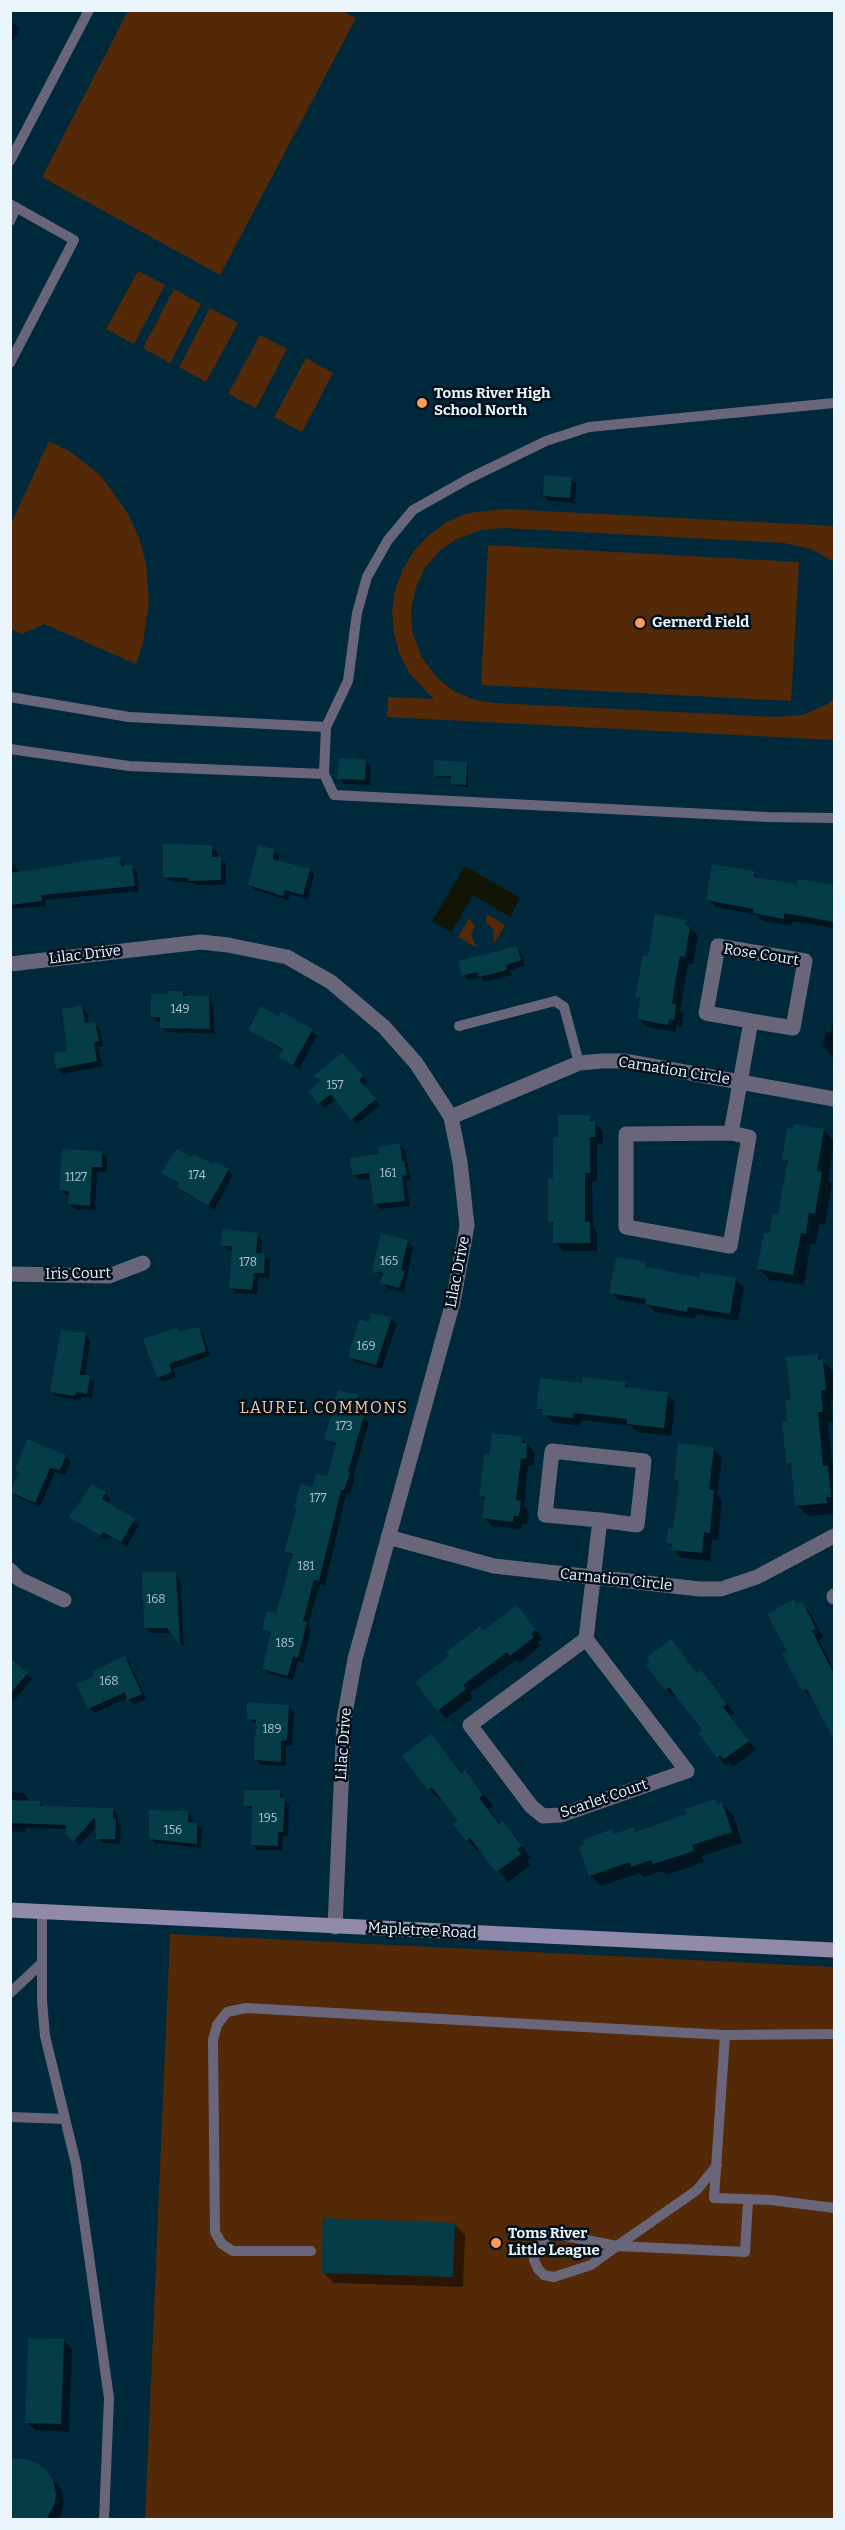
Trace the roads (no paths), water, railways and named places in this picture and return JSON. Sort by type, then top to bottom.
[{"type":"street","name":"Lilac Drive","points":[[10,964],[201,942],[287,957],[331,982],[384,1028],[416,1063],[451,1117],[460,1162],[467,1226],[453,1302],[355,1659],[344,1719],[335,1927]]},
{"type":"street","name":"Rose Court","points":[[718,946],[805,961],[793,1028],[751,1021],[706,1013],[718,946]]},
{"type":"street","points":[[731,1133],[751,1021]]},
{"type":"street","name":"Carnation Circle","points":[[451,1117],[579,1063],[624,1061],[834,1099]]},
{"type":"street","points":[[731,1133],[749,1137],[730,1246],[626,1227],[626,1134],[731,1133]]},
{"type":"street","name":"Iris Court","points":[[10,1274],[109,1276],[144,1263]]},
{"type":"street","points":[[552,1451],[645,1461],[637,1525],[600,1520],[546,1515],[552,1451]]},
{"type":"street","points":[[586,1639],[600,1520]]},
{"type":"street","name":"Carnation Circle","points":[[388,1537],[494,1566],[700,1589],[721,1589],[757,1577],[834,1536]]},
{"type":"street","points":[[10,1570],[19,1579],[64,1600]]},
{"type":"street","name":"Scarlet Court","points":[[586,1639],[687,1771],[561,1815],[543,1816],[531,1806],[470,1725],[586,1639]]},
{"type":"street","name":"Mapletree Road","points":[[10,1910],[834,1950]]},
{"type":"lane","points":[[10,161],[89,10]]},
{"type":"lane","points":[[10,221],[14,205],[74,240],[10,363]]},
{"type":"lane","points":[[834,403],[589,427],[546,441],[468,479],[413,510],[387,540],[367,577],[357,613],[348,681],[326,727],[324,774],[334,795],[834,818]]},
{"type":"lane","points":[[10,697],[129,717],[326,727]]},
{"type":"lane","points":[[10,749],[129,766],[324,774]]},
{"type":"lane","points":[[459,1026],[555,1001],[564,1007],[579,1063]]},
{"type":"lane","points":[[42,1912],[42,2001],[45,2036],[76,2164],[109,2398],[104,2520]]},
{"type":"lane","points":[[10,1993],[42,1963]]},
{"type":"lane","points":[[311,2251],[233,2250],[222,2244],[215,2232],[213,2040],[217,2025],[227,2012],[246,2008],[725,2035],[834,2034]]},
{"type":"lane","points":[[725,2035],[714,2198],[771,2200],[834,2208]]},
{"type":"lane","points":[[10,2117],[65,2119]]},
{"type":"lane","points":[[717,2165],[697,2190],[617,2246],[591,2265],[554,2277],[544,2275],[538,2269],[534,2260],[535,2251],[547,2236],[556,2234],[617,2246],[745,2252],[748,2200]]},
{"type":"place","name":"Toms River High School North","points":[[422,403]]},
{"type":"place","name":"Gernerd Field","points":[[640,623]]},
{"type":"place","name":"Toms River Little League","points":[[496,2243]]},
{"type":"district","name":"LAUREL COMMONS","points":[[324,1409]]}]
